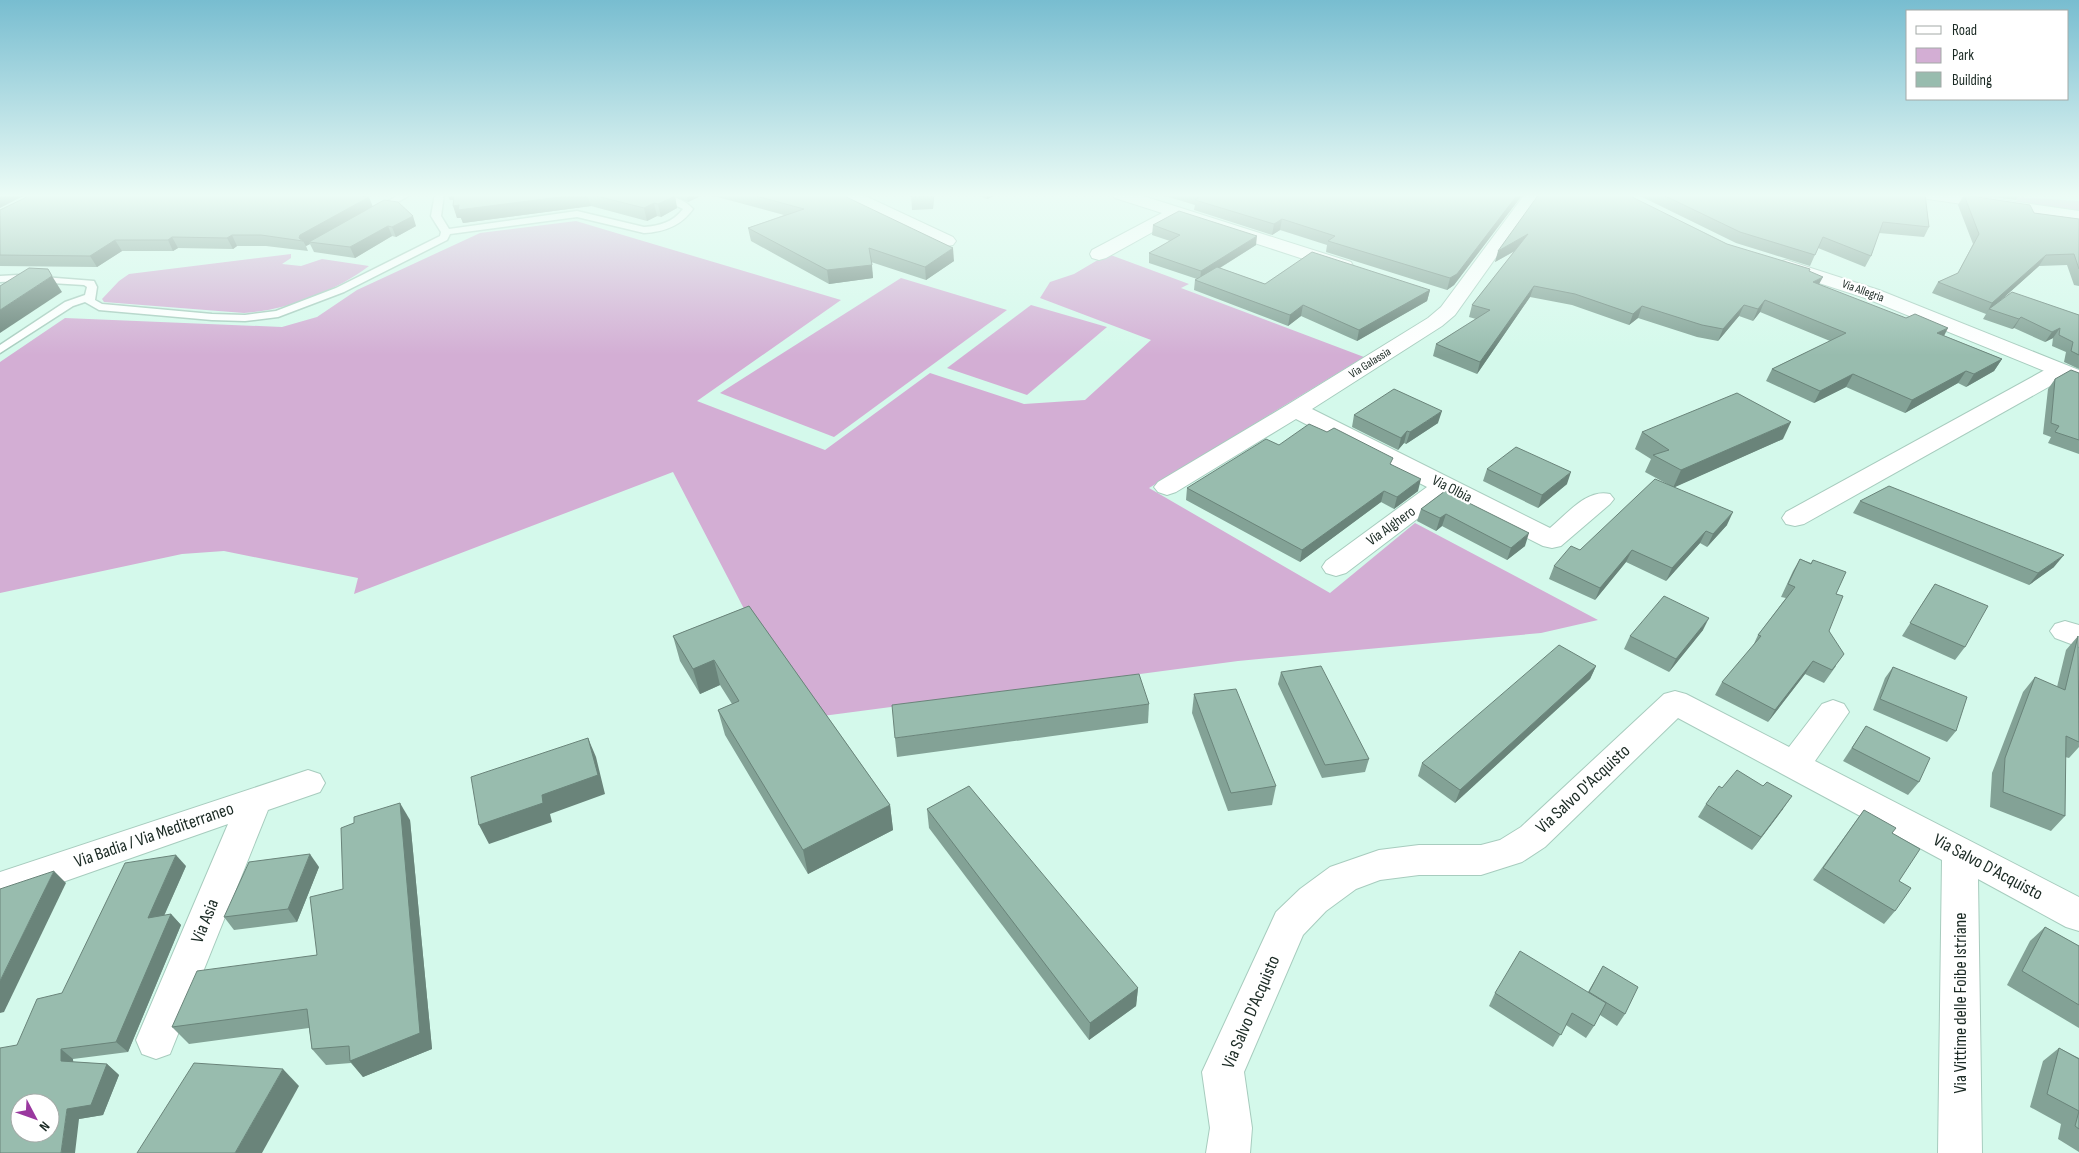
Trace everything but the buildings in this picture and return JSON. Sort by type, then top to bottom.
[{"type":"street","points":[[1099,254],[1110,248]]},
{"type":"street","points":[[1288,248],[1361,271]]},
{"type":"street","name":"Via Galassia","points":[[1167,487],[1295,410],[1435,322],[1446,298],[1488,248]]},
{"type":"street","name":"Via Allegria","points":[[1765,260],[1872,294],[2070,375]]},
{"type":"street","points":[[1795,518],[2070,375]]},
{"type":"street","name":"Via Olbia","points":[[1295,410],[1552,540],[1600,499]]},
{"type":"street","name":"Via Alghero","points":[[1336,566],[1446,485]]},
{"type":"street","name":"Via Salvo D'Acquisto","points":[[1228,1153],[1231,1128],[1223,1072],[1289,924],[1313,900],[1343,878],[1379,864],[1419,860],[1481,860],[1510,852],[1533,837],[1675,702],[2079,914]]},
{"type":"street","points":[[1794,765],[1833,712]]},
{"type":"street","name":"Via Badia / Via Mediterraneo","points":[[0,888],[308,783]]},
{"type":"street","name":"Via Asia","points":[[156,1040],[255,801]]},
{"type":"street","name":"Via Vittime delle Foibe Istriane","points":[[1960,852],[1960,1153]]},
{"type":"lane","points":[[0,279],[18,278],[90,283],[92,287],[90,296],[92,304],[99,307],[212,317],[264,317],[295,309],[340,290],[424,248]]},
{"type":"lane","points":[[0,350],[69,304],[90,296]]},
{"type":"green space","points":[[448,248],[666,248],[841,300],[697,401],[825,450],[930,373],[1024,404],[1085,400],[1151,340],[1040,298],[1050,282],[1074,274],[1108,254],[1189,284],[1181,288],[1364,357],[1149,488],[1330,593],[1415,523],[1598,620],[1541,633],[1238,661],[815,717],[755,630],[673,472],[354,594],[358,578],[224,551],[182,554],[0,593],[0,362],[65,318],[282,327],[317,317],[357,290]]},
{"type":"green space","points":[[291,254],[291,258],[282,264],[301,266],[322,259],[369,266],[326,292],[294,304],[261,311],[244,313],[104,302],[102,299],[119,281],[129,274]]},
{"type":"green space","points":[[901,278],[1007,310],[834,437],[720,393]]},
{"type":"green space","points":[[1031,305],[1107,327],[1027,395],[947,368]]}]
